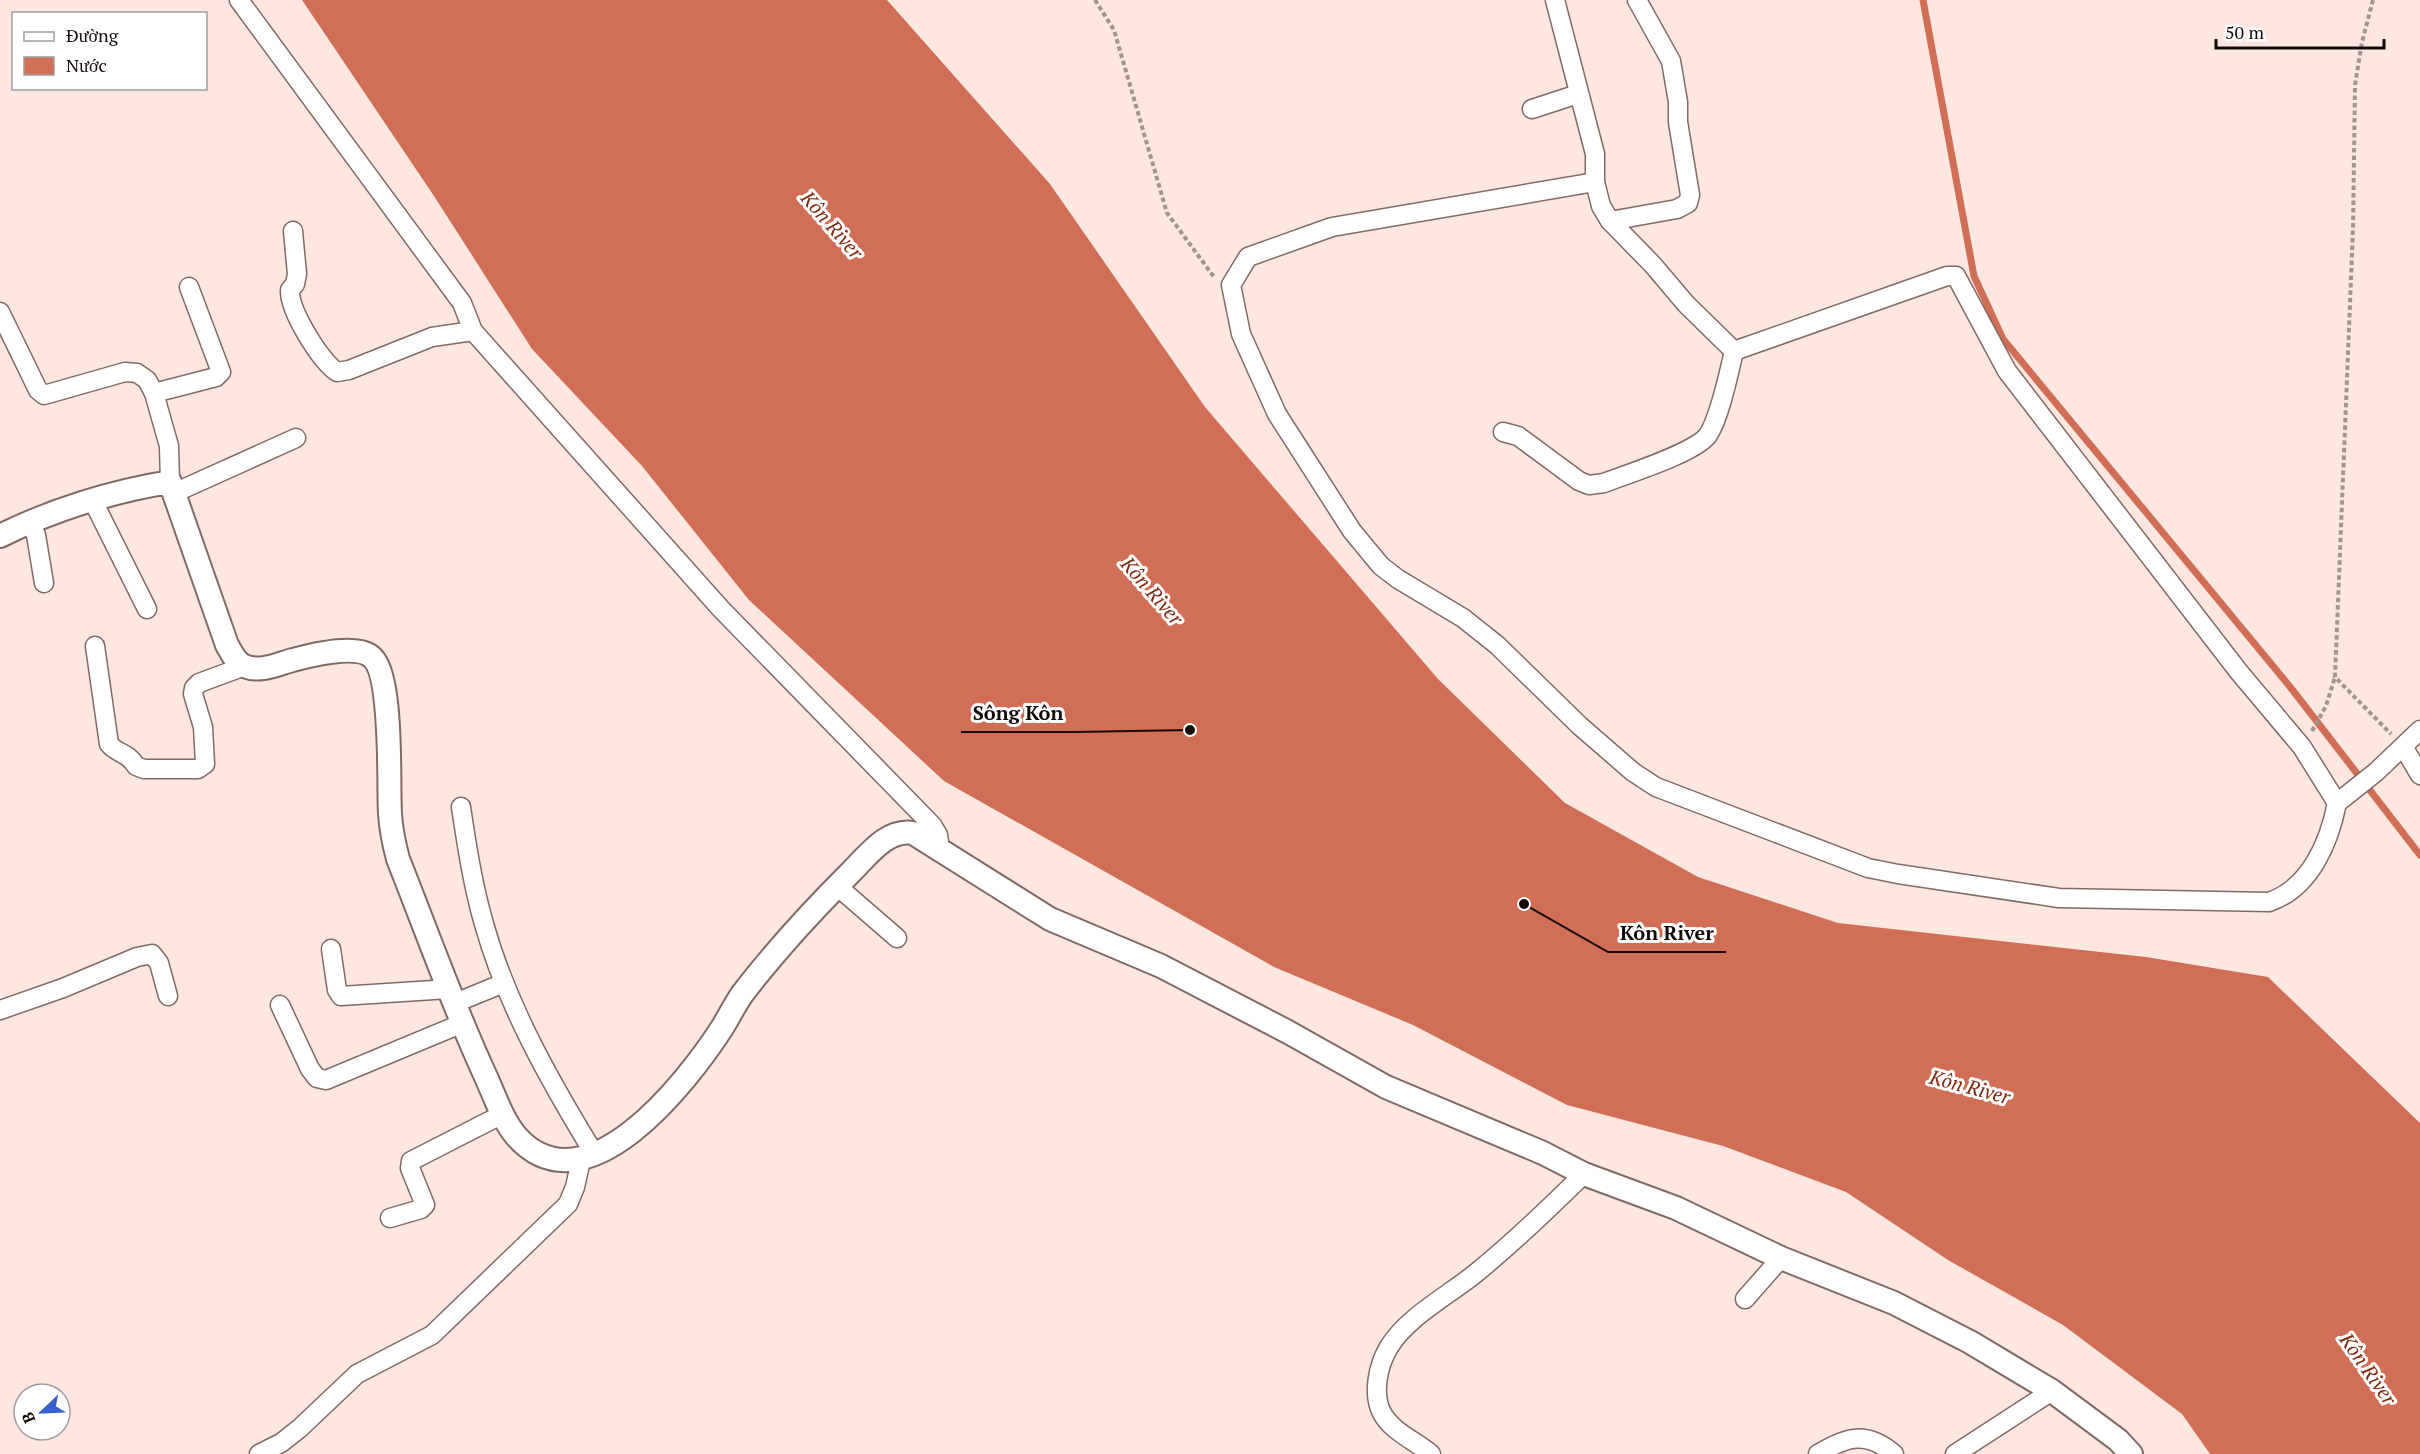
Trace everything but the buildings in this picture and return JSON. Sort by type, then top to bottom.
[{"type":"street","points":[[239,0],[462,303],[473,331],[721,609],[932,825],[938,835],[940,850]]},
{"type":"street","points":[[1555,0],[1595,154],[1595,182],[1601,206],[1610,221],[1653,265],[1686,304],[1734,351]]},
{"type":"street","points":[[1610,221],[1677,209],[1688,203],[1690,195],[1671,61],[1637,0]]},
{"type":"street","points":[[1532,109],[1578,94]]},
{"type":"street","points":[[1595,182],[1332,227],[1248,257],[1232,285],[1241,334],[1277,414],[1352,531],[1381,566],[1398,579],[1463,618],[1497,645],[1580,726],[1633,772],[1656,787],[1868,868],[2071,898],[2269,902],[2284,897],[2312,871],[2332,829],[2343,798],[2404,748],[2420,730]]},
{"type":"street","points":[[293,231],[297,274],[295,284],[290,290],[292,306],[321,355],[337,372],[349,370],[432,337],[473,331]]},
{"type":"street","points":[[1734,351],[1947,276],[1956,276],[2007,370],[2239,672],[2343,798]]},
{"type":"street","points":[[154,393],[216,377],[221,372],[189,286]]},
{"type":"street","points":[[0,312],[38,390],[44,394],[125,372],[137,373],[147,380],[154,393],[170,446],[172,487],[227,645],[235,660],[245,666],[273,667],[293,660],[351,650],[369,655],[380,666],[386,703],[392,837],[398,859],[456,1005],[503,1114],[517,1137],[535,1152],[564,1162],[588,1158],[623,1138],[664,1102],[696,1064],[722,1028],[741,995],[776,951],[837,886],[887,838],[902,831],[913,833],[1050,919],[1161,966],[1288,1032],[1386,1087],[1490,1130],[1584,1174],[1676,1208],[1781,1258],[1894,1303],[1970,1342],[2052,1391],[2118,1440],[2131,1454]]},
{"type":"street","points":[[1503,432],[1518,436],[1579,480],[1589,485],[1604,483],[1690,449],[1708,435],[1718,410],[1734,351]]},
{"type":"street","points":[[0,536],[29,521],[149,485],[172,487],[296,438]]},
{"type":"street","points":[[93,501],[147,609]]},
{"type":"street","points":[[29,521],[36,535],[44,583]]},
{"type":"street","points":[[95,646],[109,744],[113,749],[131,758],[136,766],[144,769],[198,768],[205,764],[203,727],[194,688],[199,683],[245,666]]},
{"type":"street","points":[[2404,748],[2420,775]]},
{"type":"street","points":[[259,1454],[281,1443],[300,1428],[357,1374],[432,1335],[568,1204],[588,1158],[504,982],[484,925],[470,865],[461,807]]},
{"type":"street","points":[[837,886],[897,938]]},
{"type":"street","points":[[332,949],[337,990],[341,996],[456,1005]]},
{"type":"street","points":[[0,1010],[63,988],[137,957],[152,954],[159,963],[168,996]]},
{"type":"street","points":[[280,1005],[310,1069],[317,1078],[326,1080],[456,1005],[504,982]]},
{"type":"street","points":[[390,1218],[421,1209],[425,1205],[410,1168],[411,1161],[503,1114]]},
{"type":"street","points":[[1431,1454],[1397,1429],[1383,1414],[1377,1398],[1378,1380],[1388,1348],[1402,1331],[1475,1274],[1525,1231],[1584,1174]]},
{"type":"street","points":[[1745,1299],[1781,1258]]},
{"type":"street","points":[[1955,1454],[2052,1391]]},
{"type":"street","points":[[1818,1454],[1852,1437],[1873,1441],[1894,1454]]},
{"type":"path","points":[[1095,0],[1114,30],[1167,213],[1235,304]]},
{"type":"path","points":[[2312,733],[2326,706],[2335,677],[2353,229],[2355,85],[2362,42],[2373,0]]},
{"type":"path","points":[[2335,677],[2404,748]]},
{"type":"water","points":[[302,0],[887,0],[1050,184],[1205,407],[1438,679],[1565,803],[1698,877],[1838,923],[2146,957],[2268,977],[2420,1123],[2420,1454],[2210,1454],[2182,1414],[2063,1325],[1948,1260],[1846,1192],[1723,1146],[1567,1105],[1413,1025],[1274,967],[944,781],[749,600],[642,466],[532,349],[434,196]]},
{"type":"waterway","points":[[1923,0],[1974,276],[2003,339],[2291,688],[2420,855]]},
{"type":"place","name":"Sông Kôn","points":[[1190,730]]},
{"type":"place","name":"Kôn River","points":[[1524,904]]}]
